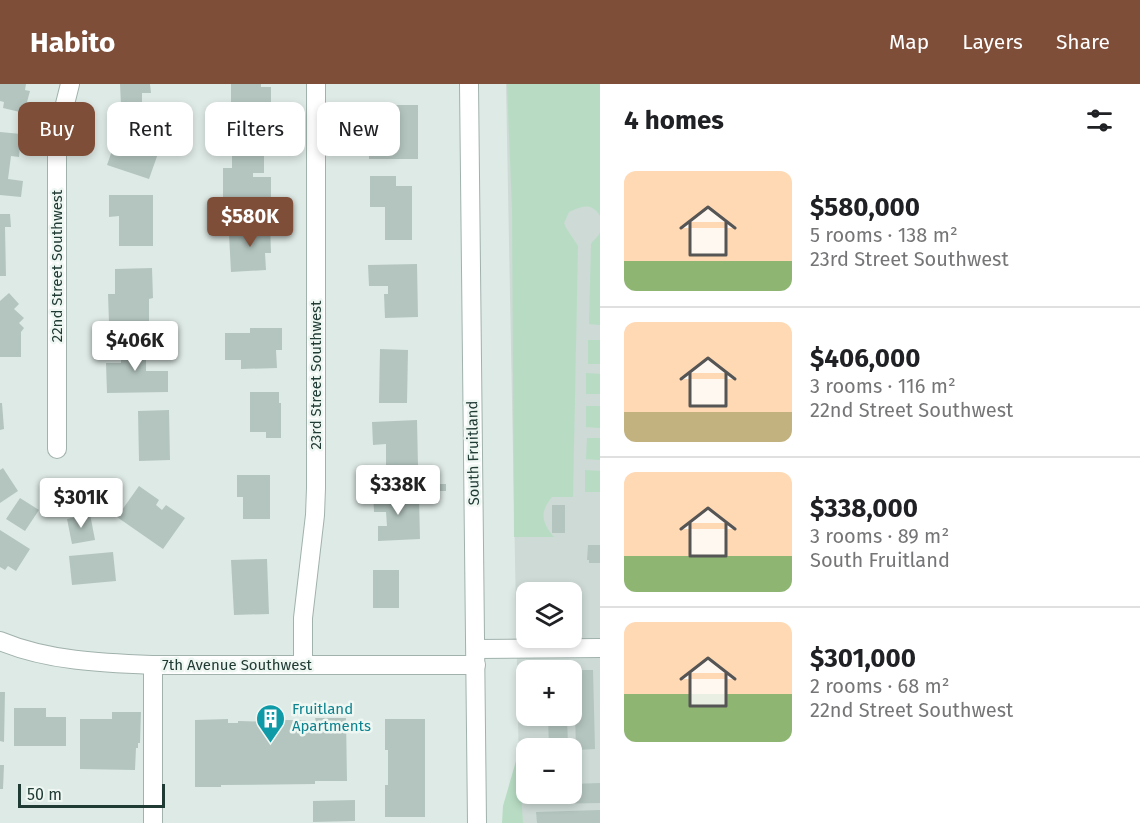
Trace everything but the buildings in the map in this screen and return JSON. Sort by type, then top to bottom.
[{"type":"street","name":"22nd Street Southwest","points":[[57,449],[57,154],[60,124],[70,84]]},
{"type":"street","name":"23rd Street Southwest","points":[[303,665],[303,618],[316,488],[316,84]]},
{"type":"street","name":"South Fruitland","points":[[469,84],[477,823]]},
{"type":"street","name":"7th Avenue Southwest","points":[[0,641],[74,660],[153,665],[303,665],[476,657],[600,648]]},
{"type":"street","points":[[153,665],[153,823]]},
{"type":"shaded area","points":[[506,84],[600,84],[600,823],[520,823],[520,804],[582,804],[582,738],[518,738],[518,726],[582,726],[582,660],[517,660],[517,648],[582,648],[582,582],[516,582],[516,612]]},
{"type":"green space","points":[[507,84],[600,84],[600,216],[586,206],[569,212],[564,223],[578,246],[573,497],[552,497],[545,508],[545,522],[554,537],[514,537],[512,209]]},
{"type":"green space","points":[[600,232],[600,325],[589,324],[591,244]]},
{"type":"green space","points":[[588,340],[600,340],[600,364],[588,364]]},
{"type":"green space","points":[[586,373],[600,374],[600,394],[586,394]]},
{"type":"green space","points":[[586,406],[600,406],[600,428],[586,427]]},
{"type":"green space","points":[[587,438],[600,438],[600,460],[586,459]]},
{"type":"green space","points":[[585,470],[600,471],[600,492],[585,492]]},
{"type":"green space","points":[[516,761],[516,804],[522,804],[523,823],[502,823],[503,806]]},
{"type":"place","name":"Fruitland Apartments","points":[[271,744]]}]
